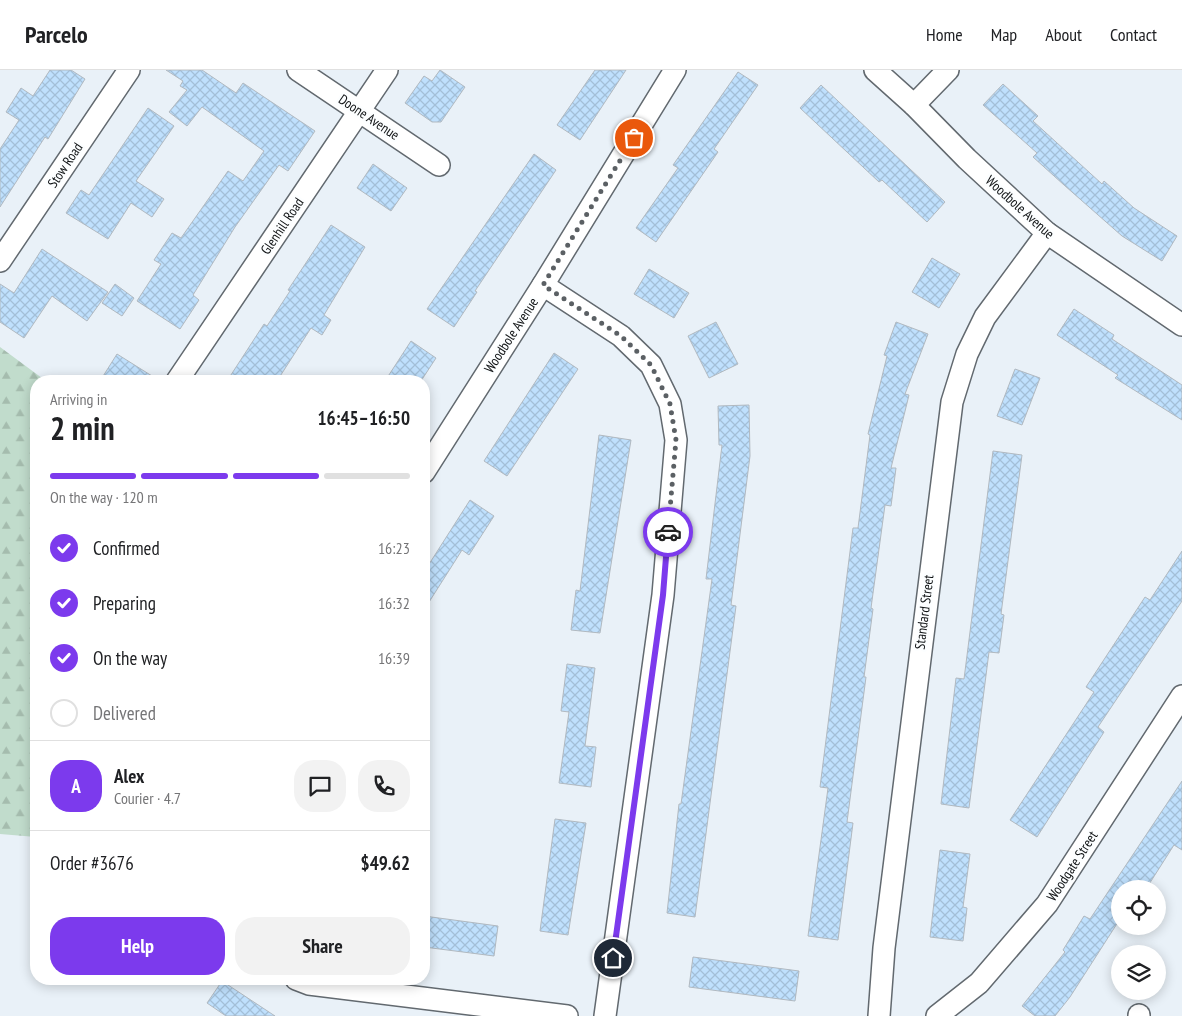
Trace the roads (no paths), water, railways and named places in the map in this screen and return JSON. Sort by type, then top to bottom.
[{"type":"street","name":"Stow Road","points":[[0,261],[129,70]]},
{"type":"street","name":"Doone Avenue","points":[[298,70],[439,165]]},
{"type":"street","name":"Glenhill Road","points":[[181,375],[387,70]]},
{"type":"street","name":"Woodbole Avenue","points":[[430,463],[543,285],[675,70]]},
{"type":"street","name":"Woodbole Avenue","points":[[875,70],[914,104],[967,159],[1047,233],[1182,325]]},
{"type":"street","points":[[914,104],[948,70]]},
{"type":"street","name":"Standard Street","points":[[879,1016],[884,948],[952,402],[967,354],[985,317],[1047,233]]},
{"type":"street","points":[[543,285],[621,336],[651,365],[670,404],[676,440],[663,595],[606,1016]]},
{"type":"street","name":"Woodgate Street","points":[[937,1016],[979,982],[1047,904],[1182,696]]},
{"type":"street","points":[[317,985],[567,1016]]}]
